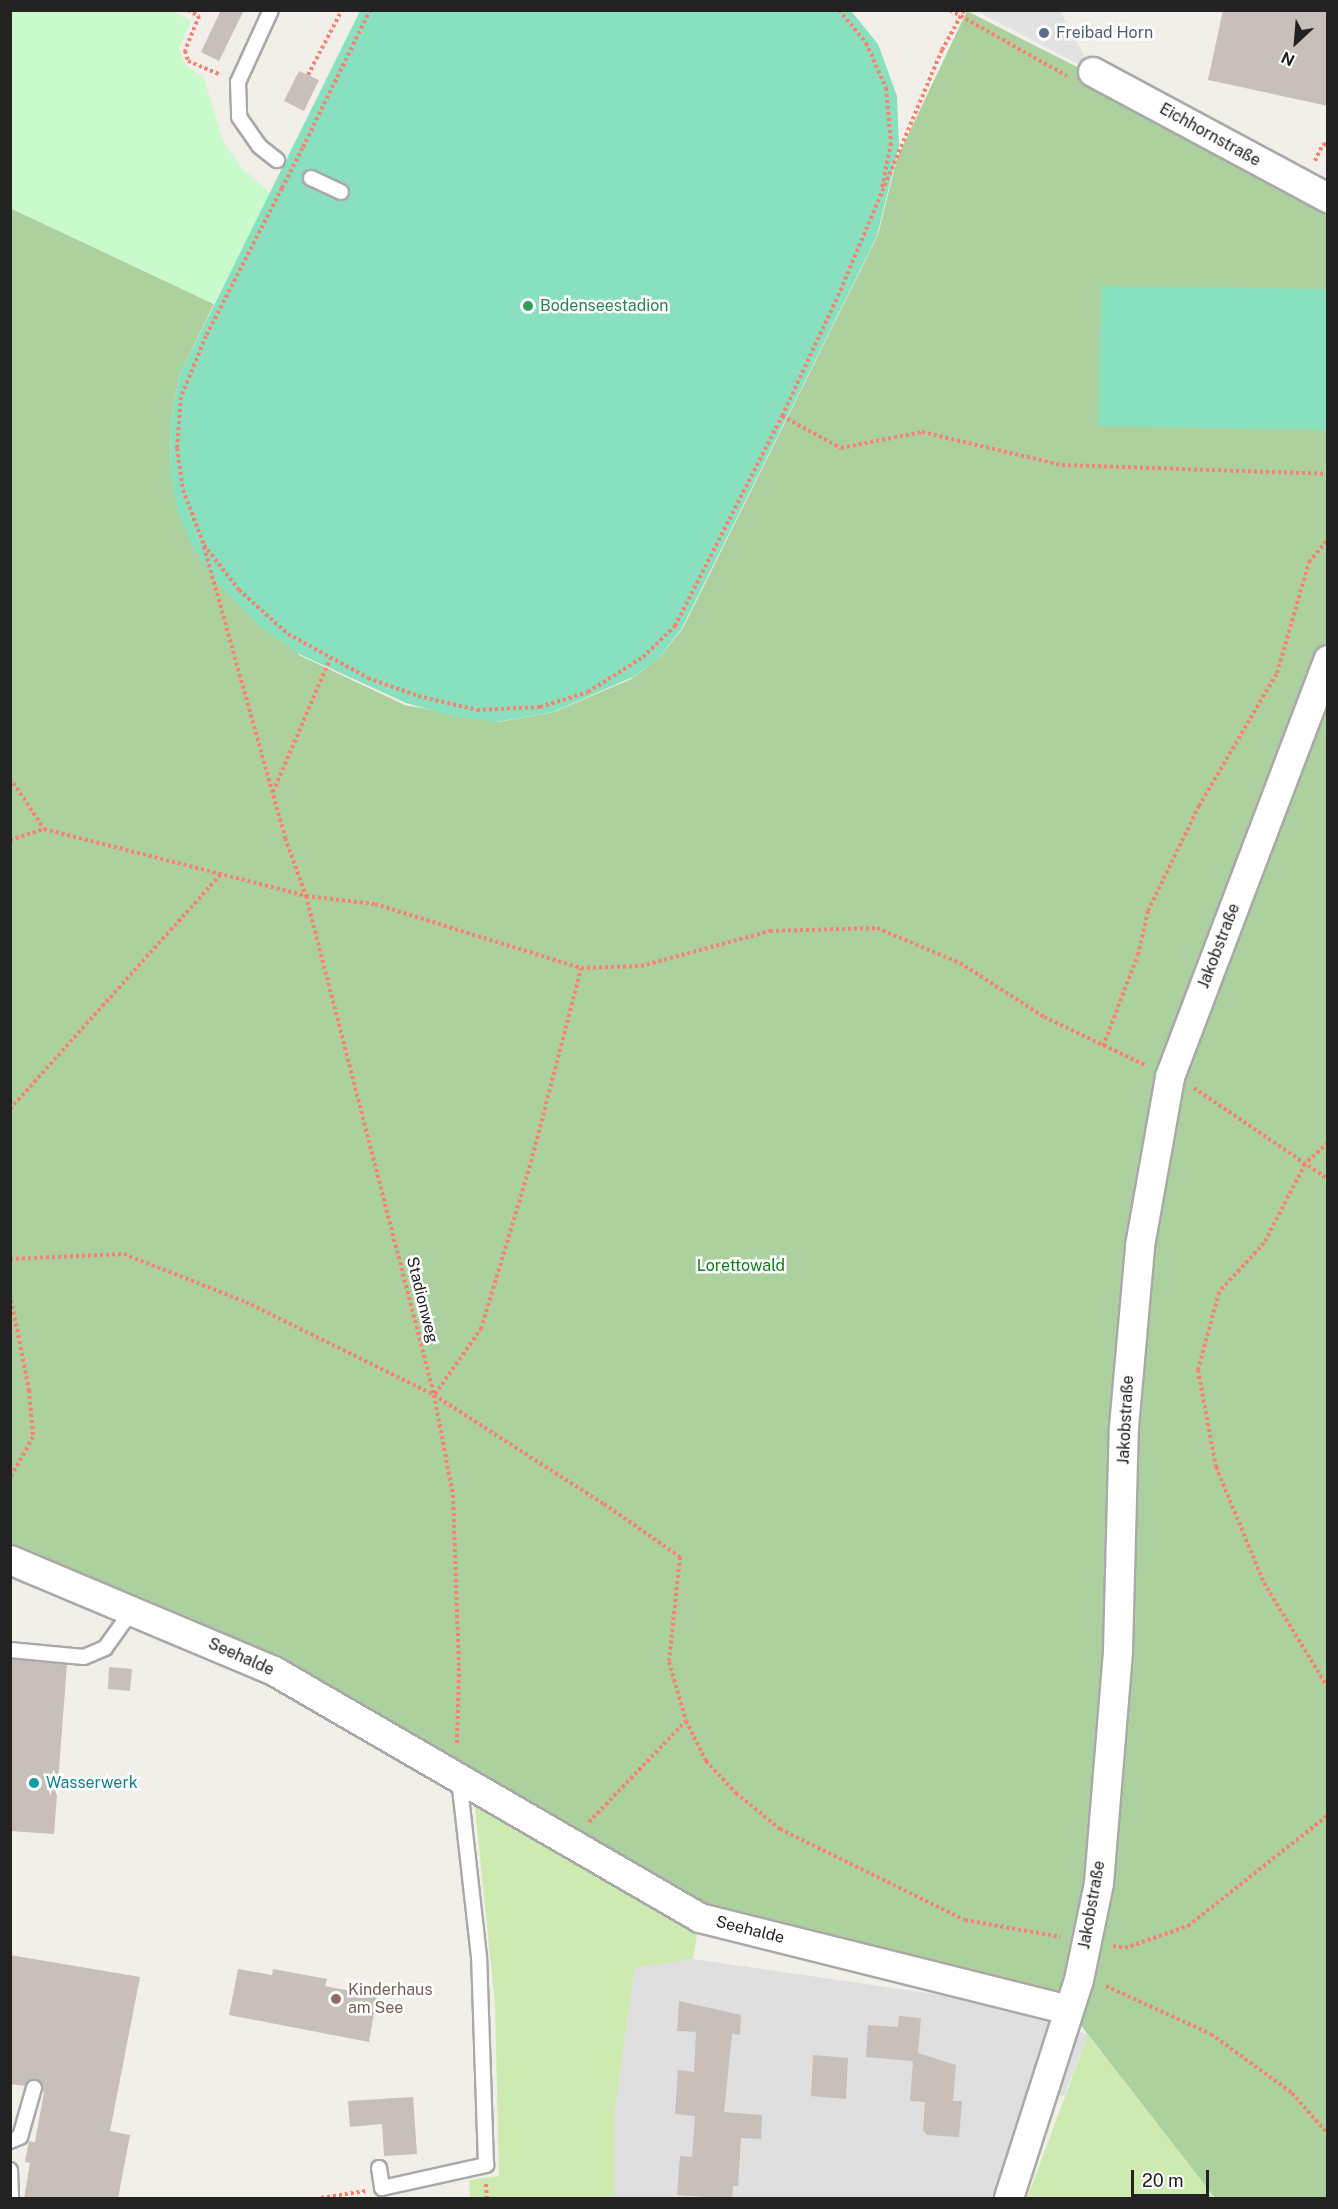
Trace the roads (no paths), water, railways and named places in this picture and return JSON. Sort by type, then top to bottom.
[{"type":"street","name":"Eichhornstraße","points":[[1093,72],[1328,198]]},
{"type":"street","name":"Jakobstraße","points":[[1009,2199],[1079,1980],[1099,1883],[1119,1650],[1124,1427],[1140,1246],[1170,1077],[1328,660]]},
{"type":"street","name":"Seehalde","points":[[10,1560],[133,1609],[274,1671],[700,1918],[1069,2010]]},
{"type":"lane","points":[[271,10],[238,82],[239,117],[259,146],[277,160]]},
{"type":"lane","points":[[311,178],[341,192]]},
{"type":"lane","points":[[10,1650],[84,1657],[105,1648],[133,1609]]},
{"type":"lane","points":[[379,2168],[382,2188],[486,2165],[479,1958],[459,1780]]},
{"type":"lane","points":[[10,2141],[20,2137],[34,2088]]},
{"type":"lane","points":[[10,2170],[11,2199]]},
{"type":"place","name":"Freibad Horn","points":[[1044,33]]},
{"type":"place","name":"Bodenseestadion","points":[[528,306]]},
{"type":"place","name":"Wasserwerk","points":[[34,1783]]},
{"type":"place","name":"Kinderhaus am See","points":[[336,1999]]},
{"type":"park label","name":"Lorettowald","points":[[741,1266]]}]
